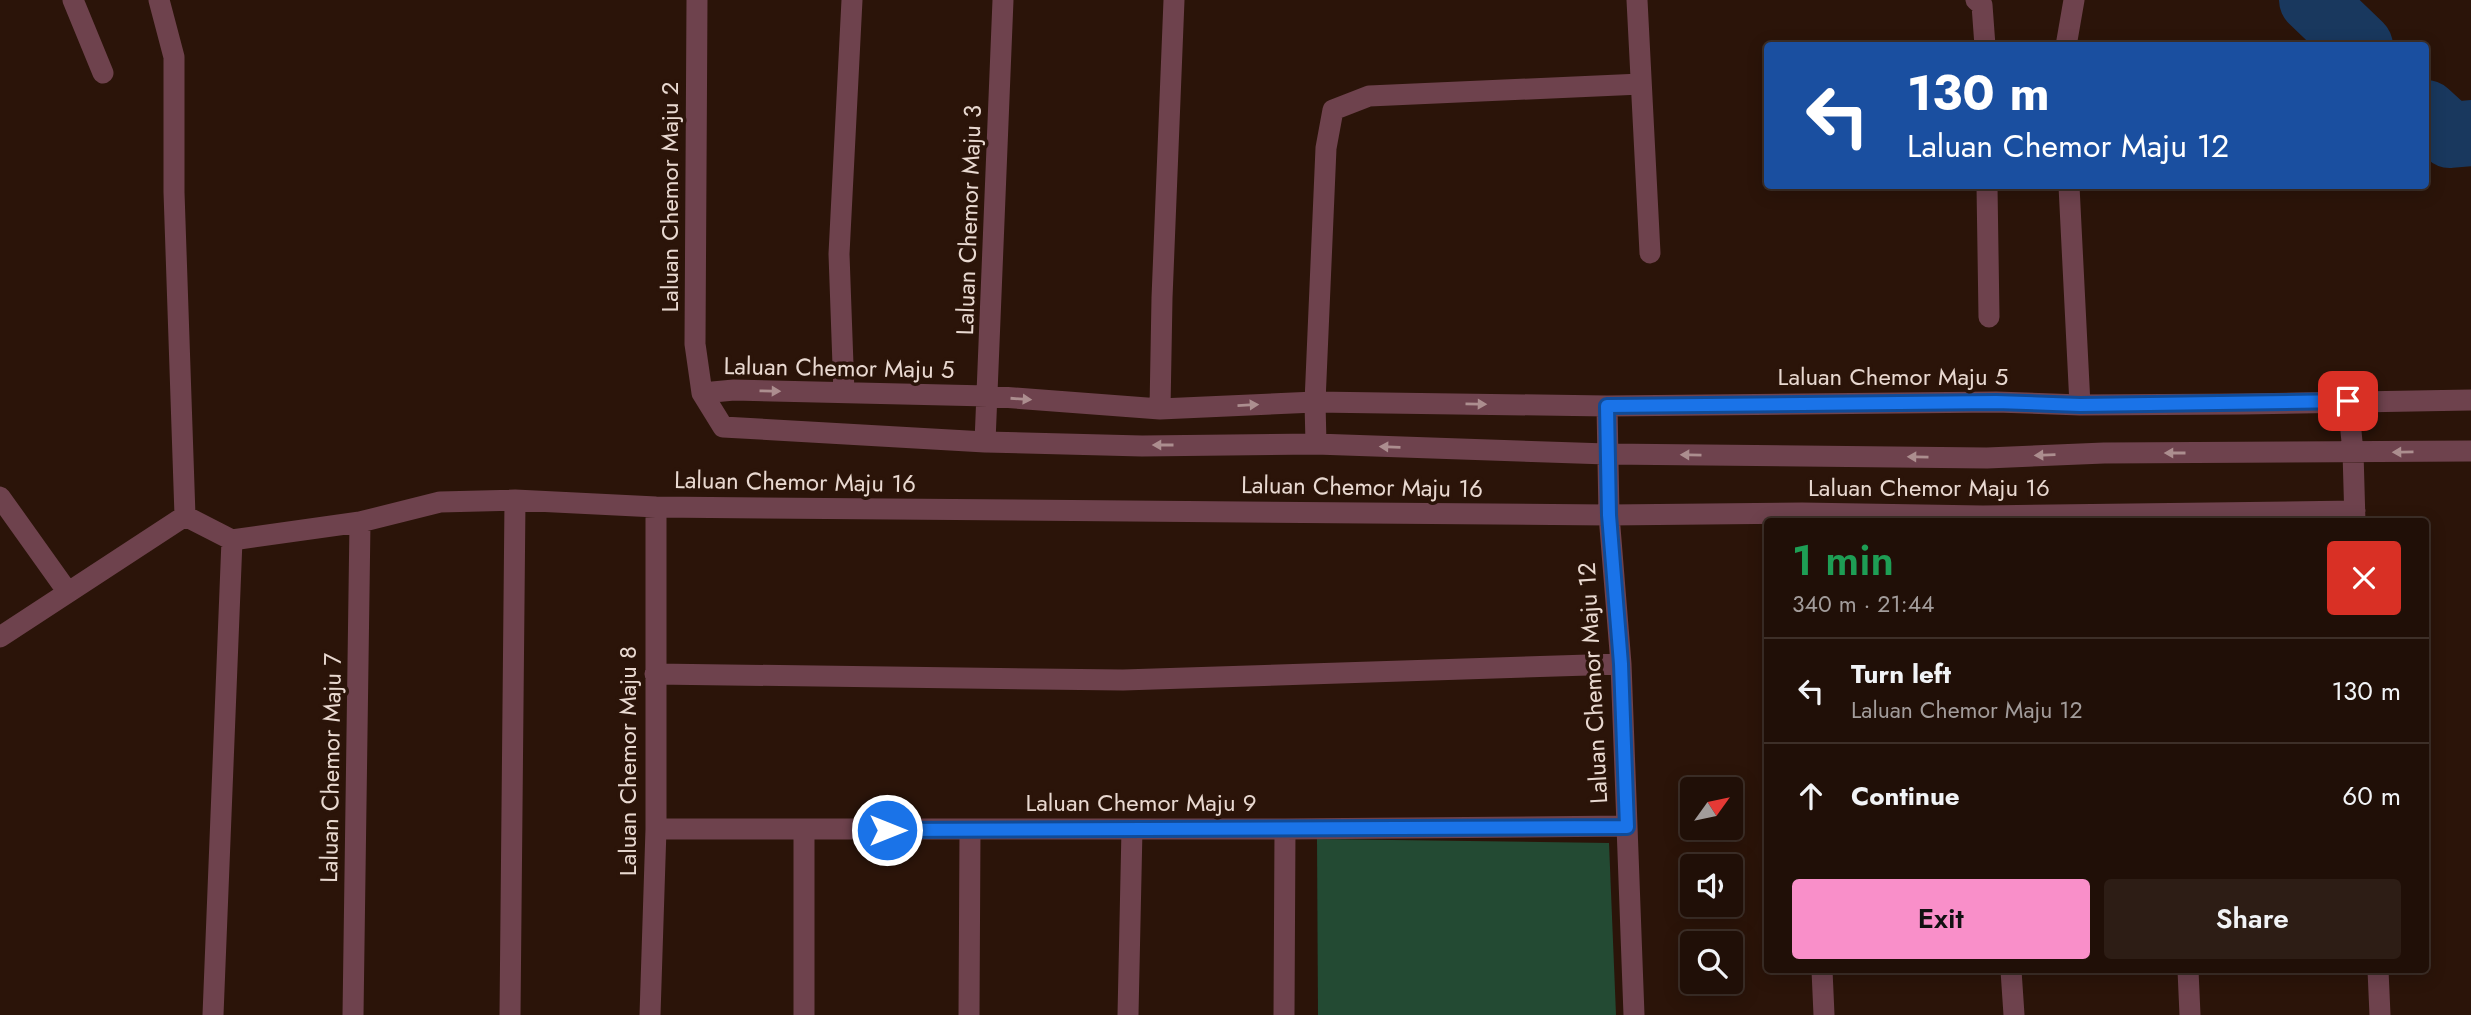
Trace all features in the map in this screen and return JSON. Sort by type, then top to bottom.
[{"type":"street","points":[[73,0],[103,73]]},
{"type":"street","points":[[159,0],[174,57],[174,192],[185,516]]},
{"type":"street","name":"Laluan Chemor Maju 2","points":[[697,0],[695,344],[702,393]]},
{"type":"street","points":[[844,393],[839,254],[852,0]]},
{"type":"street","name":"Laluan Chemor Maju 3","points":[[985,442],[1003,0]]},
{"type":"street","points":[[1160,410],[1174,0]]},
{"type":"street","points":[[1637,0],[1650,253]]},
{"type":"street","points":[[1976,0],[1982,5],[1985,42]]},
{"type":"street","points":[[2067,42],[2074,0]]},
{"type":"street","points":[[1316,444],[1315,402],[1326,148],[1333,110],[1368,96],[1641,84]]},
{"type":"street","points":[[1987,189],[1989,317]]},
{"type":"street","points":[[2069,189],[2080,405]]},
{"type":"street","name":"Laluan Chemor Maju 5","points":[[2471,400],[2080,405],[1996,402],[1607,406],[1315,402],[1160,410],[988,396],[734,390],[702,393],[723,426],[985,442],[1142,446],[1316,444],[1607,454],[1987,458],[2104,453],[2471,451]]},
{"type":"street","points":[[2348,401],[2355,516]]},
{"type":"street","name":"Laluan Chemor Maju 12","points":[[1607,406],[1609,515],[1621,664],[1634,1015]]},
{"type":"street","points":[[0,497],[67,591]]},
{"type":"street","points":[[510,1015],[516,500]]},
{"type":"street","name":"Laluan Chemor Maju 16","points":[[232,540],[360,522],[440,502],[516,500],[656,507],[1892,518]]},
{"type":"street","name":"Laluan Chemor Maju 8","points":[[650,1015],[656,829],[656,507]]},
{"type":"street","points":[[185,516],[232,540],[213,1015]]},
{"type":"street","points":[[0,637],[185,516]]},
{"type":"street","name":"Laluan Chemor Maju 16","points":[[2166,518],[2355,516]]},
{"type":"street","name":"Laluan Chemor Maju 7","points":[[353,1015],[360,522]]},
{"type":"street","points":[[654,674],[1123,680],[1621,664]]},
{"type":"street","name":"Laluan Chemor Maju 9","points":[[656,829],[1627,827]]},
{"type":"street","points":[[969,1015],[970,829]]},
{"type":"street","points":[[1128,1015],[1132,829]]},
{"type":"street","points":[[1284,1015],[1285,829]]},
{"type":"street","points":[[804,830],[804,1015]]},
{"type":"street","points":[[1822,973],[1824,1015]]},
{"type":"street","points":[[2011,973],[2014,1015]]},
{"type":"street","points":[[2188,973],[2190,1015]]},
{"type":"street","points":[[2378,973],[2380,1015]]},
{"type":"green space","points":[[1317,839],[1609,843],[1616,1015],[1318,1015]]},
{"type":"waterway","points":[[2312,0],[2356,42]]},
{"type":"waterway","points":[[2429,116],[2450,135],[2471,133]]},
{"type":"route","points":[[887,830],[1627,827],[1621,664],[1609,515],[1607,406],[1996,402],[2080,405],[2243,404],[2348,401]]}]
